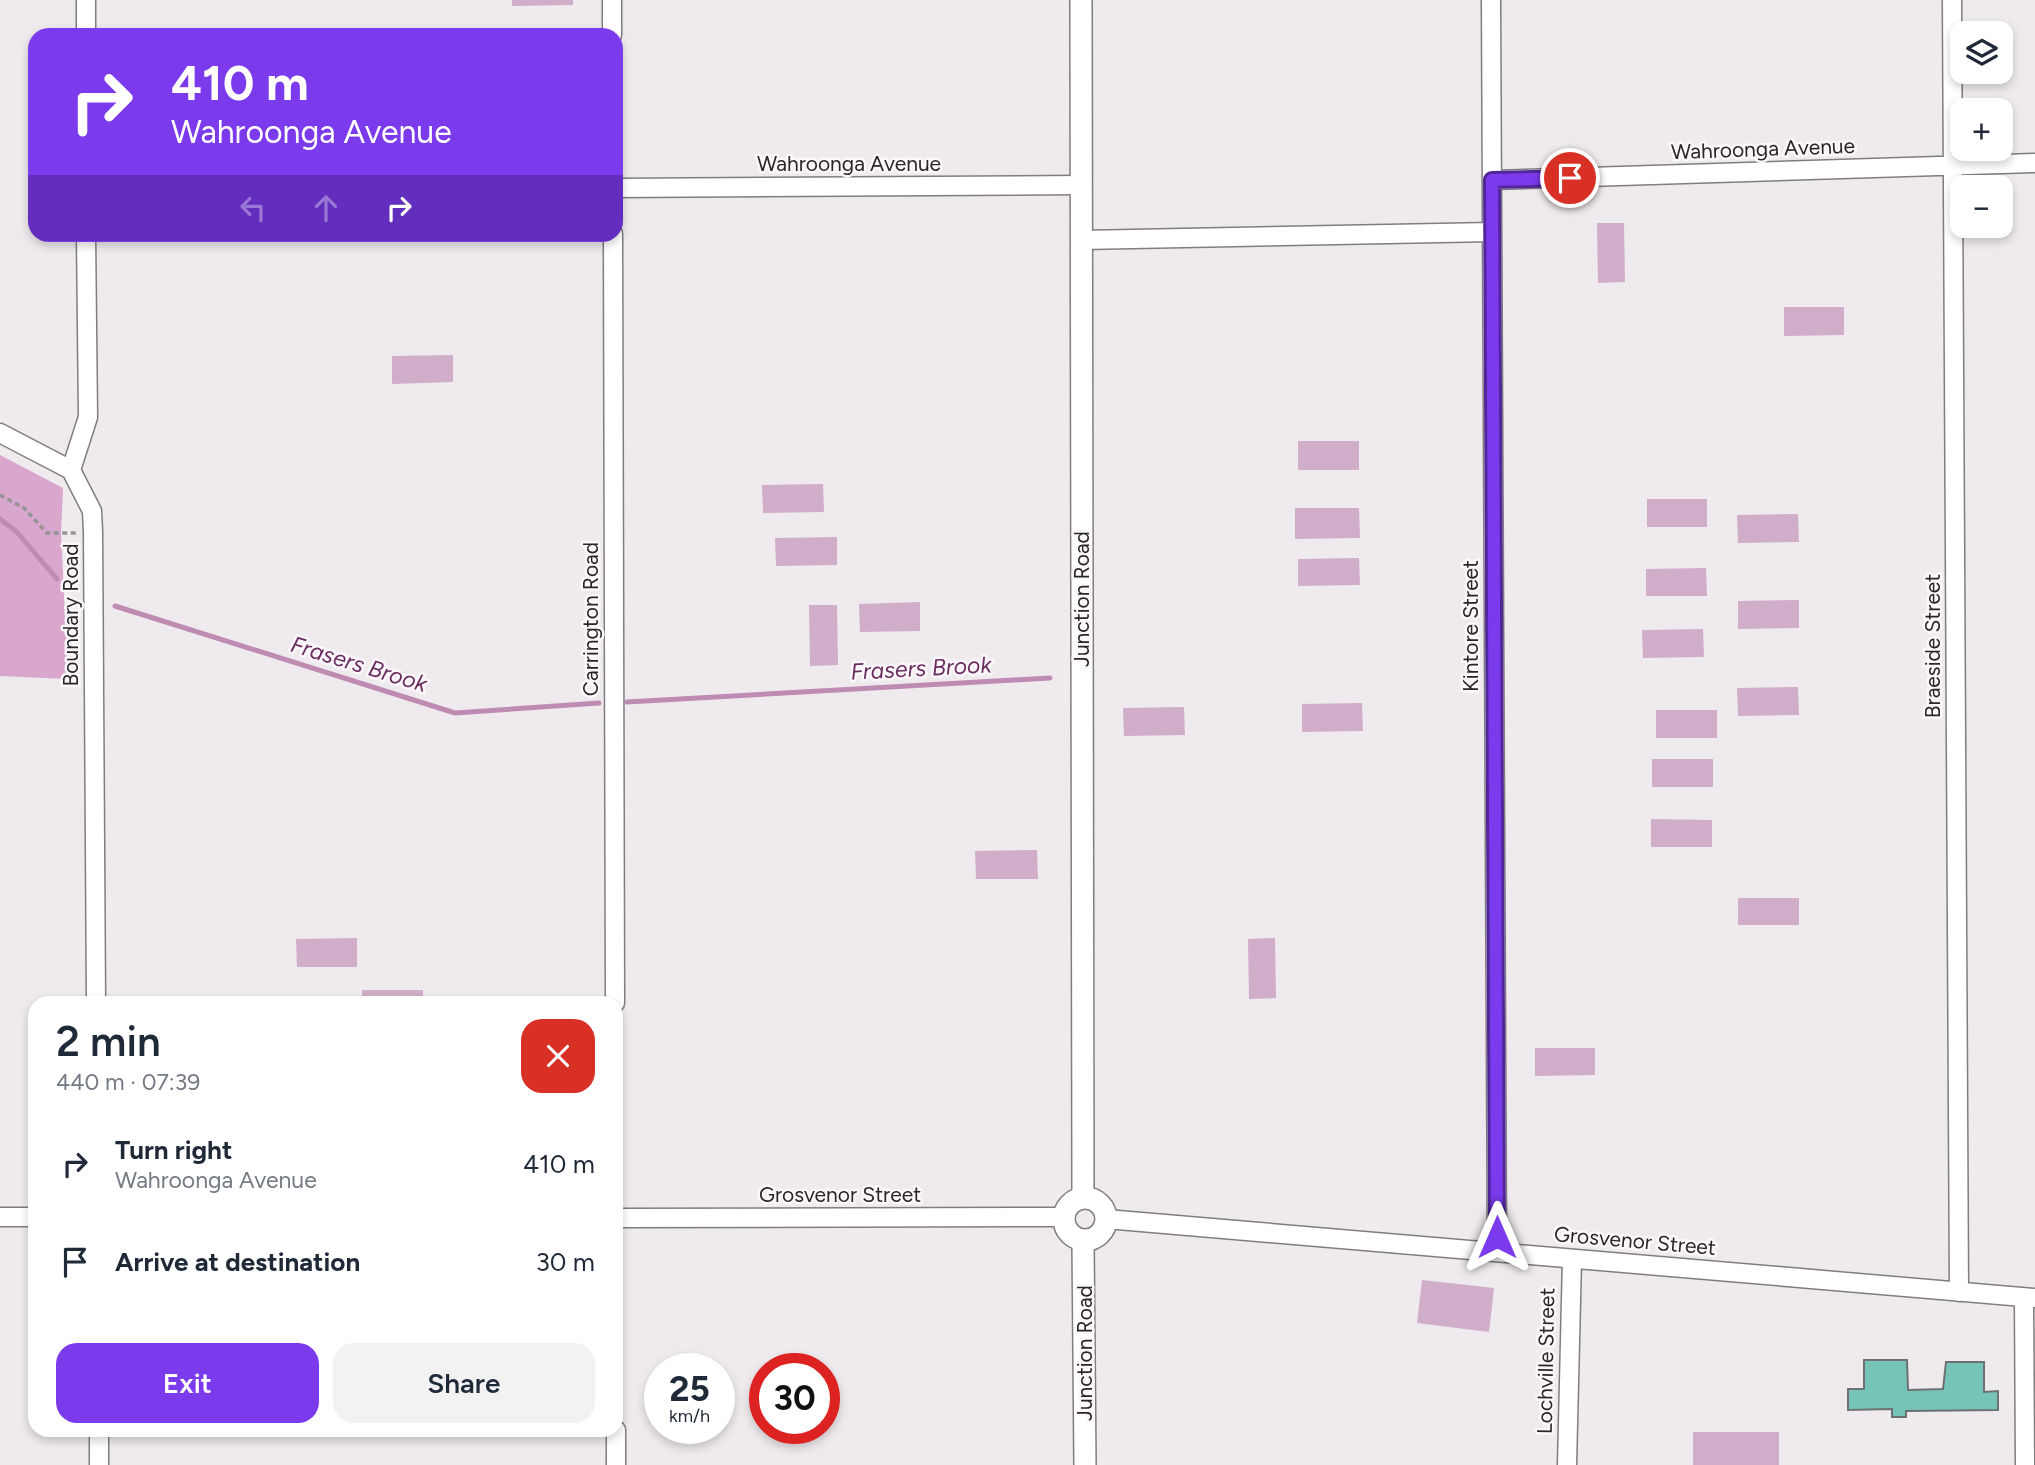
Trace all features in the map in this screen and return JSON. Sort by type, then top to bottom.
[{"type":"main road","name":"Junction Road","points":[[1081,0],[1083,1198]]},
{"type":"main road","points":[[1083,1198],[1099,1203],[1106,1219],[1100,1235],[1083,1241],[1068,1233],[1063,1217],[1068,1206],[1083,1198]]},
{"type":"main road","name":"Junction Road","points":[[1083,1241],[1085,1465]]},
{"type":"street","points":[[86,0],[86,28]]},
{"type":"street","points":[[612,0],[612,28]]},
{"type":"street","name":"Kintore Street","points":[[1490,0],[1497,1252]]},
{"type":"street","name":"Braeside Street","points":[[1952,0],[1959,1292]]},
{"type":"street","name":"Wahroonga Avenue","points":[[1492,180],[2035,163]]},
{"type":"street","name":"Wahroonga Avenue","points":[[623,188],[1081,186]]},
{"type":"street","points":[[1082,240],[1492,232]]},
{"type":"street","points":[[0,433],[71,470],[88,417],[86,242]]},
{"type":"street","name":"Carrington Road","points":[[613,242],[615,996]]},
{"type":"street","name":"Boundary Road","points":[[71,470],[92,511],[93,532],[96,996]]},
{"type":"street","points":[[0,1217],[28,1217]]},
{"type":"street","name":"Grosvenor Street","points":[[623,1218],[1063,1217]]},
{"type":"street","name":"Grosvenor Street","points":[[1106,1219],[2030,1298]]},
{"type":"street","name":"Lochville Street","points":[[1567,1465],[1572,1259]]},
{"type":"street","points":[[2025,1465],[2030,1298]]},
{"type":"street","points":[[99,1437],[99,1465]]},
{"type":"street","points":[[616,1437],[616,1465]]},
{"type":"path","points":[[0,495],[24,508],[47,533],[93,532]]},
{"type":"shaded area","points":[[512,0],[573,0],[573,5],[512,6]]},
{"type":"shaded area","points":[[1597,223],[1624,223],[1625,282],[1598,283]]},
{"type":"shaded area","points":[[1784,307],[1844,307],[1844,335],[1784,336]]},
{"type":"shaded area","points":[[453,355],[453,382],[392,384],[392,356]]},
{"type":"shaded area","points":[[1298,441],[1359,441],[1359,470],[1298,470]]},
{"type":"shaded area","points":[[0,455],[63,488],[61,533],[68,679],[0,676]]},
{"type":"shaded area","points":[[823,484],[824,512],[763,513],[762,485]]},
{"type":"shaded area","points":[[1647,499],[1707,499],[1707,527],[1647,527]]},
{"type":"shaded area","points":[[1295,508],[1359,508],[1360,538],[1295,539]]},
{"type":"shaded area","points":[[1798,514],[1799,542],[1738,543],[1737,515]]},
{"type":"shaded area","points":[[837,537],[837,565],[776,566],[775,538]]},
{"type":"shaded area","points":[[1359,558],[1360,585],[1298,586],[1298,559]]},
{"type":"shaded area","points":[[1706,568],[1707,596],[1646,596],[1646,569]]},
{"type":"shaded area","points":[[1799,600],[1799,628],[1738,629],[1738,601]]},
{"type":"shaded area","points":[[920,602],[920,631],[860,632],[859,604]]},
{"type":"shaded area","points":[[809,605],[837,605],[838,665],[810,666]]},
{"type":"shaded area","points":[[1703,629],[1704,657],[1643,658],[1642,630]]},
{"type":"shaded area","points":[[1798,687],[1799,715],[1738,716],[1737,688]]},
{"type":"shaded area","points":[[1362,703],[1363,731],[1302,732],[1302,704]]},
{"type":"shaded area","points":[[1184,707],[1185,735],[1124,736],[1123,708]]},
{"type":"shaded area","points":[[1656,710],[1717,710],[1717,738],[1656,738]]},
{"type":"shaded area","points":[[1652,759],[1713,759],[1713,787],[1652,787]]},
{"type":"shaded area","points":[[1651,819],[1712,820],[1712,847],[1651,847]]},
{"type":"shaded area","points":[[1037,850],[1038,879],[976,879],[975,851]]},
{"type":"shaded area","points":[[1738,898],[1799,898],[1799,925],[1738,925]]},
{"type":"shaded area","points":[[357,938],[357,967],[297,967],[296,939]]},
{"type":"shaded area","points":[[1275,938],[1276,998],[1249,999],[1248,939]]},
{"type":"shaded area","points":[[362,990],[423,990],[423,996],[362,996]]},
{"type":"shaded area","points":[[1535,1048],[1595,1048],[1595,1075],[1535,1076]]},
{"type":"shaded area","points":[[1422,1280],[1494,1288],[1489,1332],[1417,1323]]},
{"type":"shaded area","points":[[1693,1432],[1779,1432],[1779,1465],[1693,1465]]},
{"type":"building","points":[[1864,1360],[1907,1360],[1908,1390],[1943,1389],[1946,1362],[1984,1362],[1984,1392],[1998,1391],[1998,1410],[1906,1411],[1906,1417],[1892,1417],[1892,1409],[1848,1410],[1848,1389],[1864,1389]]},
{"type":"waterway","name":"Frasers Brook","points":[[0,519],[16,531],[57,579]]},
{"type":"waterway","name":"Frasers Brook","points":[[115,606],[455,713],[599,703]]},
{"type":"waterway","name":"Frasers Brook","points":[[627,702],[1050,678]]},
{"type":"route","points":[[1497,1237],[1492,180],[1570,178]]}]
